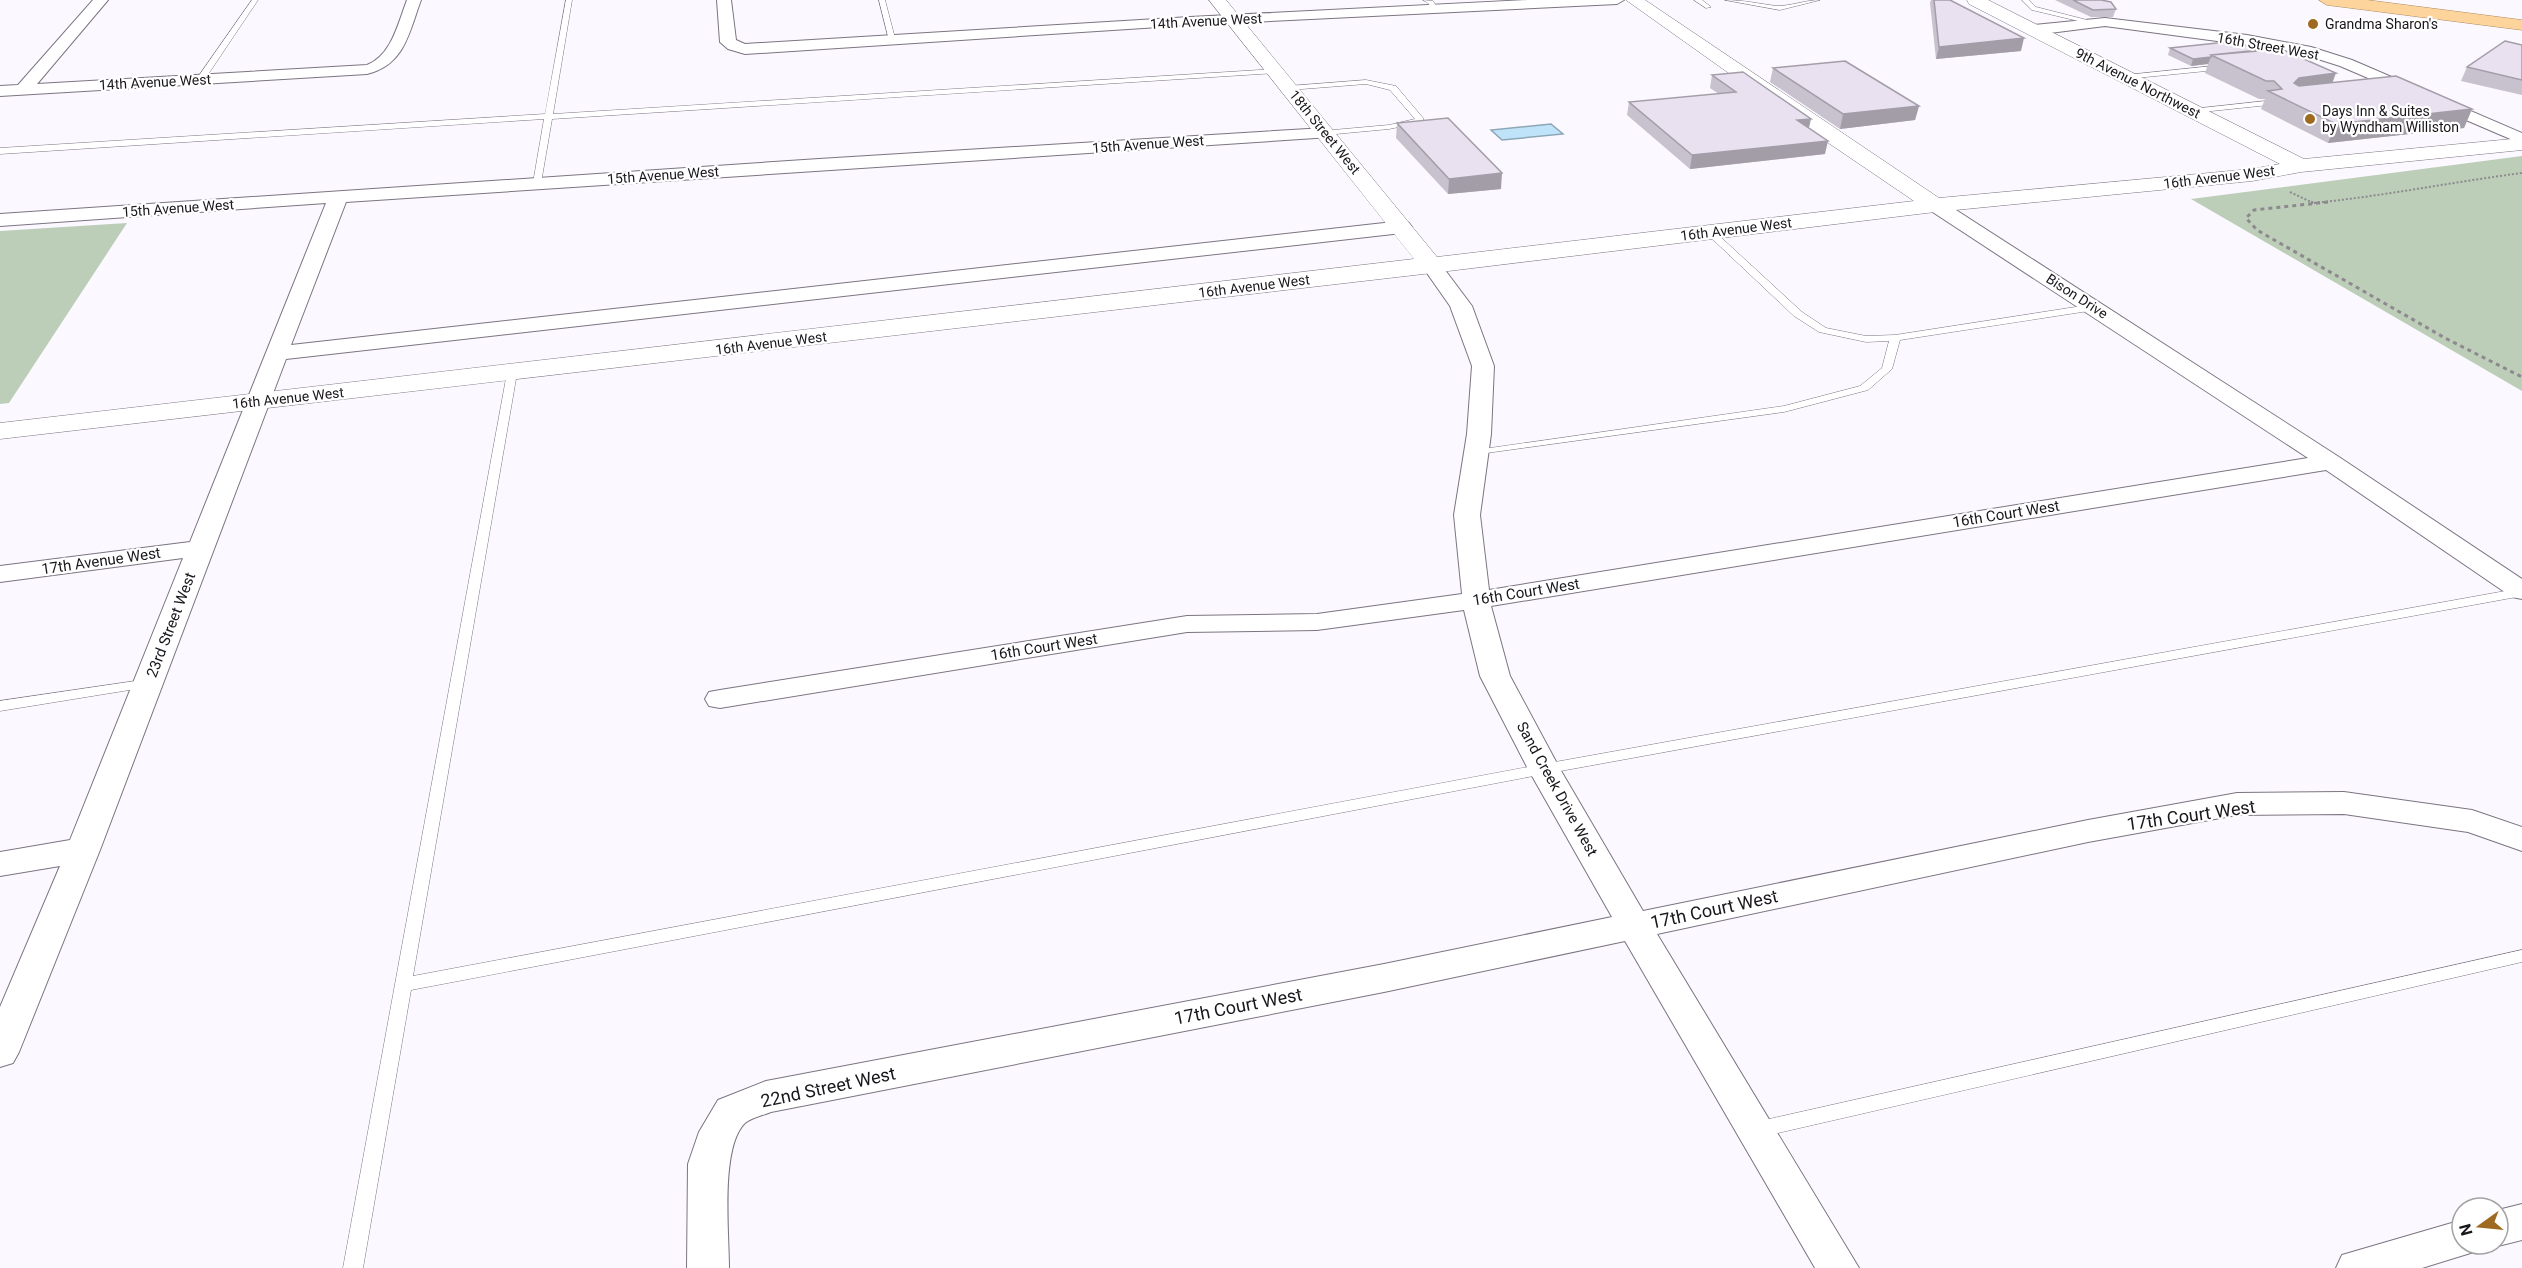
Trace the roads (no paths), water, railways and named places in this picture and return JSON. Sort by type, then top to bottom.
[{"type":"highway","points":[[2327,0],[2522,25]]},
{"type":"highway","points":[[2425,0],[2522,13]]},
{"type":"street","points":[[23,90],[101,0]]},
{"type":"street","name":"14th Avenue West","points":[[0,91],[365,69],[383,63],[396,43],[414,0]]},
{"type":"street","name":"14th Avenue West","points":[[724,0],[725,30],[728,42],[745,49],[1234,19],[1430,4],[1617,0]]},
{"type":"street","name":"18th Street West","points":[[1217,0],[1432,266]]},
{"type":"street","name":"Bison Drive","points":[[1634,0],[1806,120],[2330,462],[2522,592]]},
{"type":"street","name":"9th Avenue Northwest","points":[[1976,0],[2301,166]]},
{"type":"street","name":"16th Street West","points":[[2034,30],[2095,17],[2248,36],[2327,57],[2404,87],[2517,143]]},
{"type":"street","name":"15th Avenue West","points":[[0,220],[1325,133]]},
{"type":"street","name":"16th Avenue West","points":[[0,431],[1432,266],[1935,205],[2252,175],[2301,166],[2517,143]]},
{"type":"street","name":"23rd Street West","points":[[0,1052],[149,684],[338,197]]},
{"type":"street","points":[[278,353],[1402,227]]},
{"type":"street","name":"Sand Creek Drive West","points":[[1432,266],[1461,306],[1483,366],[1476,453],[1467,515],[1476,600],[1495,676],[1544,769],[1838,1268]]},
{"type":"street","name":"16th Court West","points":[[720,699],[1187,624],[1317,622],[1476,600],[2330,462]]},
{"type":"street","name":"17th Avenue West","points":[[0,574],[202,548]]},
{"type":"street","name":"17th Court West","points":[[907,1070],[1384,978],[2088,831],[2237,804],[2344,802],[2472,821],[2522,839]]},
{"type":"street","points":[[0,864],[83,850]]},
{"type":"street","name":"22nd Street West","points":[[708,1268],[708,1164],[719,1132],[732,1111],[766,1097],[907,1070]]},
{"type":"street","points":[[2357,1268],[2450,1241]]},
{"type":"lane","points":[[201,80],[255,0]]},
{"type":"lane","points":[[537,183],[569,0]]},
{"type":"lane","points":[[882,0],[893,40]]},
{"type":"lane","points":[[1697,0],[1708,7]]},
{"type":"lane","points":[[1728,0],[1780,8]]},
{"type":"lane","points":[[1736,10],[1780,8],[1817,0]]},
{"type":"lane","points":[[2025,0],[2034,9],[2078,19],[2095,17]]},
{"type":"lane","points":[[2032,0],[2043,2]]},
{"type":"lane","points":[[2282,61],[2327,57]]},
{"type":"lane","points":[[2126,77],[2237,65]]},
{"type":"lane","points":[[0,151],[1276,71]]},
{"type":"lane","points":[[1289,88],[1366,82],[1394,88],[1420,120],[1389,127],[1325,133]]},
{"type":"lane","points":[[2384,90],[2404,87]]},
{"type":"lane","points":[[2192,111],[2266,103]]},
{"type":"lane","points":[[1710,232],[1798,314],[1823,330],[1866,339],[1895,338],[2094,307]]},
{"type":"lane","points":[[1476,453],[1784,410],[1864,388],[1887,369],[1895,338]]},
{"type":"lane","points":[[353,1268],[512,373]]},
{"type":"lane","points":[[403,985],[1544,769],[2522,592]]},
{"type":"lane","points":[[0,706],[149,684]]},
{"type":"lane","points":[[1756,1130],[2522,956]]},
{"type":"water","points":[[1551,124],[1563,134],[1502,140],[1491,130]]},
{"type":"place","name":"Grandma Sharon's","points":[[2313,24]]},
{"type":"place","name":"Days Inn & Suites by Wyndham Williston","points":[[2310,119]]}]
